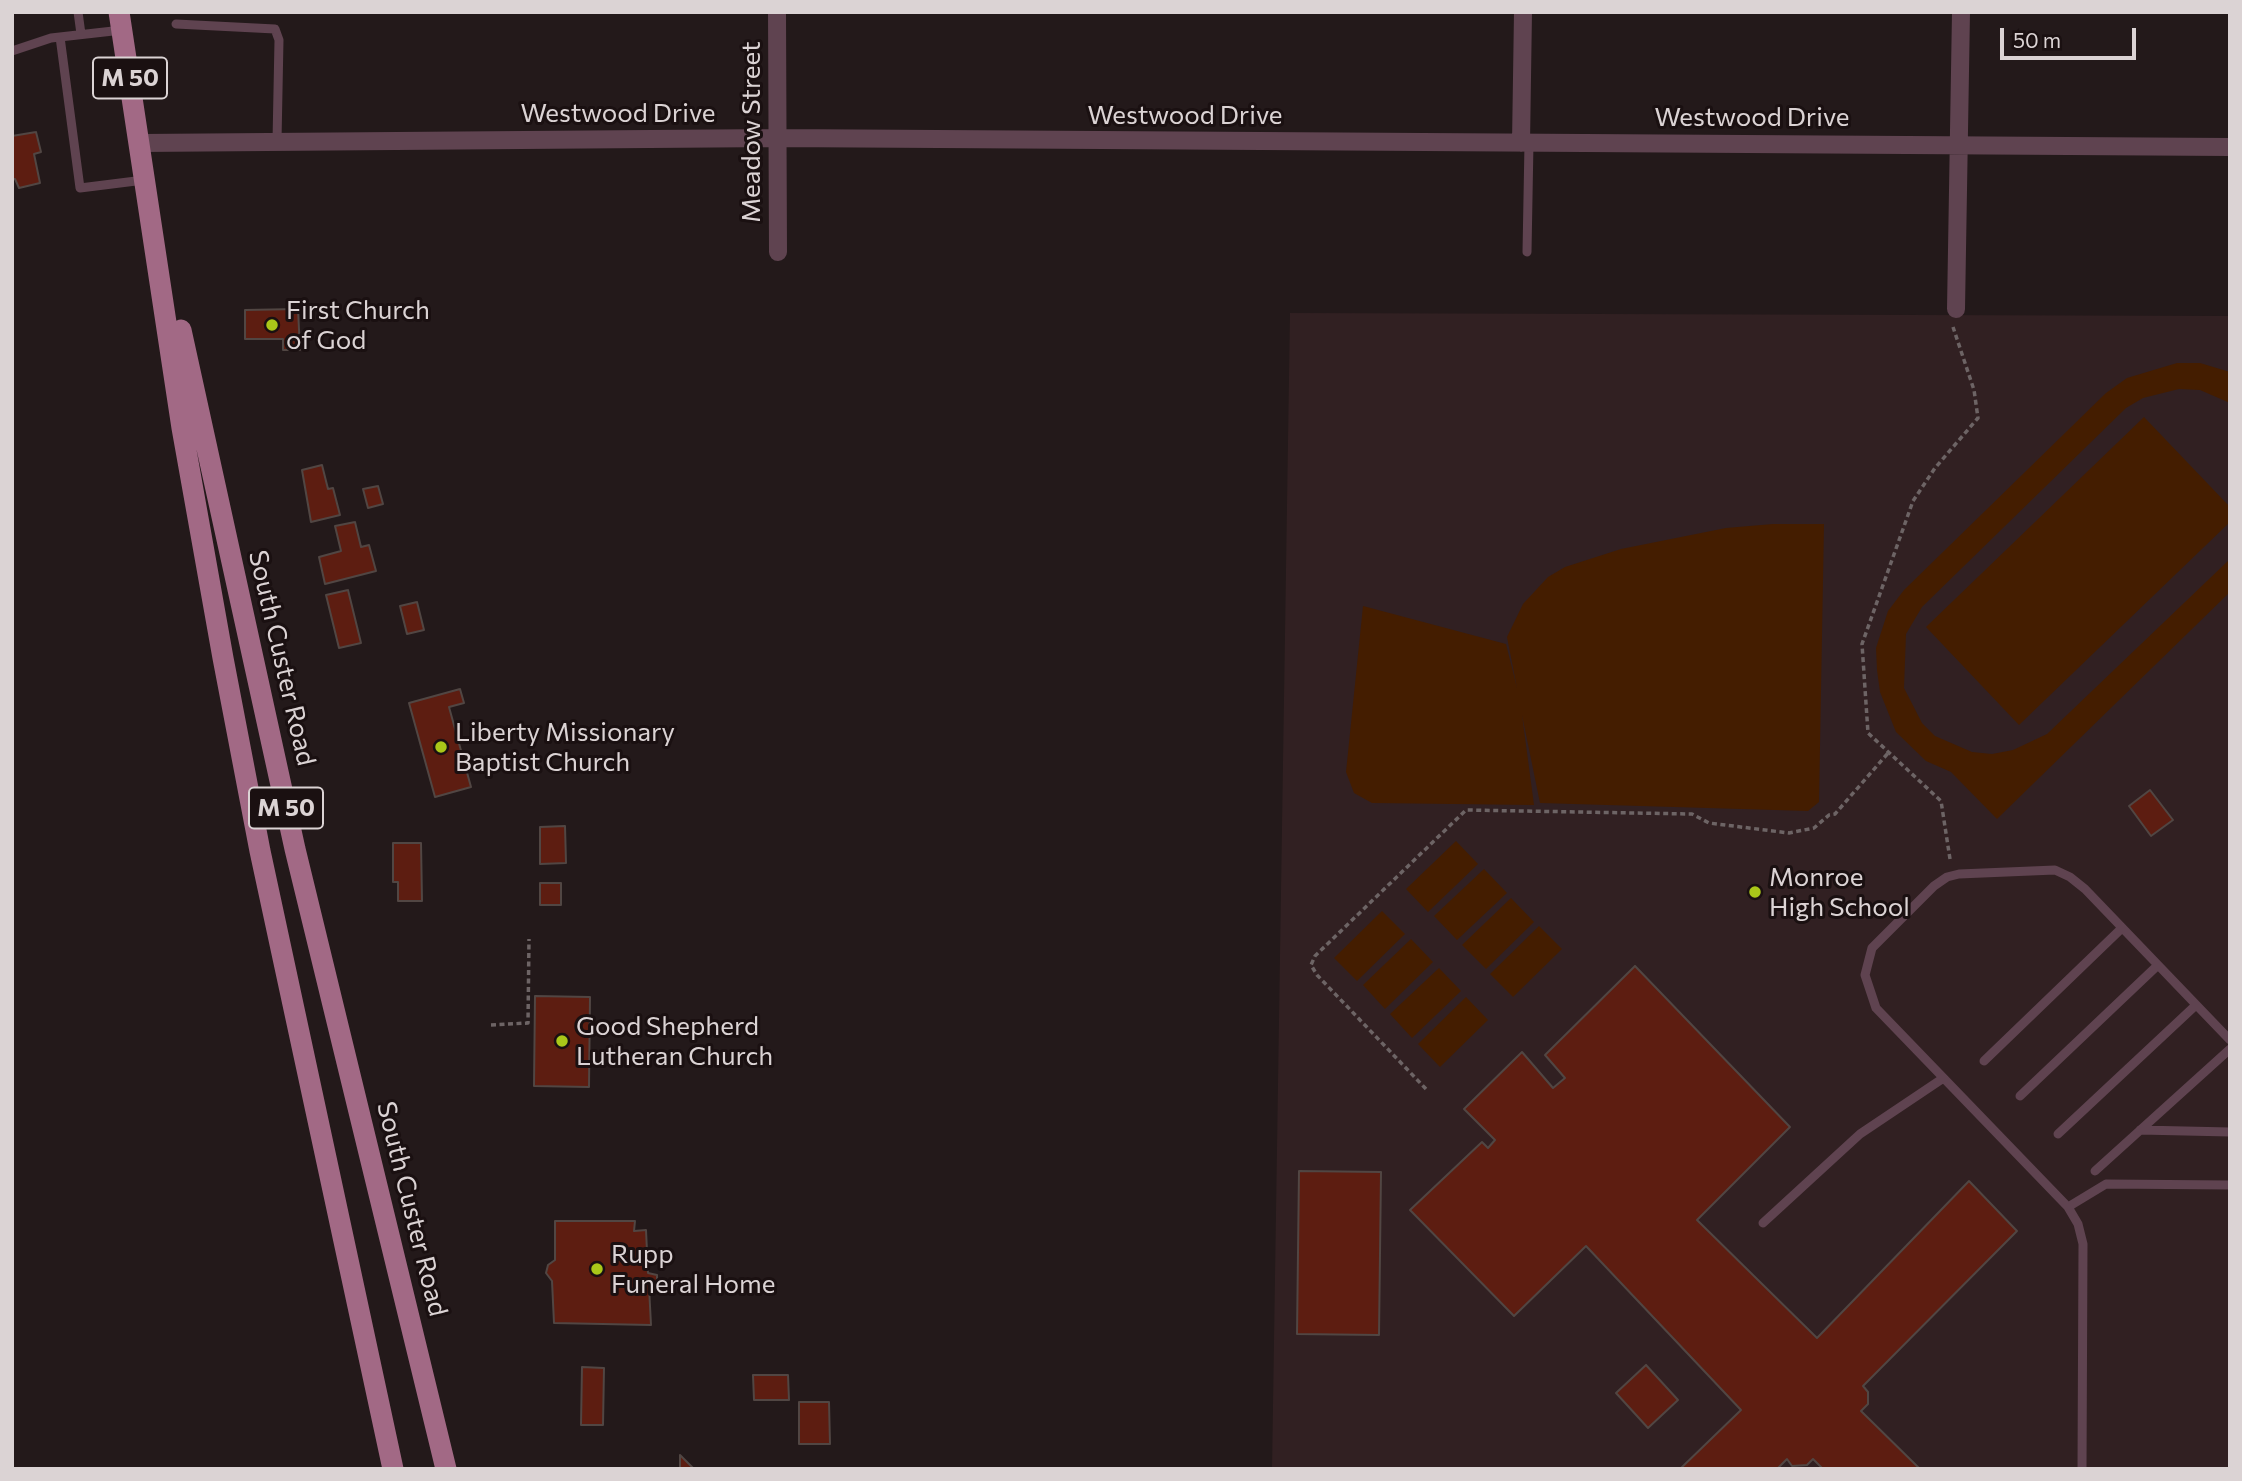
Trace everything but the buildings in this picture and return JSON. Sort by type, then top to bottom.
[{"type":"main road","name":"South Custer Road","points":[[121,21],[182,428],[241,754],[329,1182],[393,1469]]},
{"type":"main road","name":"South Custer Road","points":[[141,143],[295,849],[446,1469]]},
{"type":"street","name":"Meadow Street","points":[[777,12],[778,252]]},
{"type":"street","points":[[1523,12],[1525,143]]},
{"type":"street","points":[[1954,315],[1961,12]]},
{"type":"street","name":"Westwood Drive","points":[[141,143],[777,138],[2230,146]]},
{"type":"lane","points":[[78,12],[81,34]]},
{"type":"lane","points":[[12,51],[121,21]]},
{"type":"lane","points":[[176,24],[275,29],[279,40],[277,141]]},
{"type":"lane","points":[[60,37],[80,188],[146,180]]},
{"type":"lane","points":[[1525,143],[1527,252]]},
{"type":"lane","points":[[2082,1469],[2083,1244],[2078,1224],[2068,1207],[1876,1008],[1867,990],[1867,960],[1872,948],[1934,886],[1947,877],[2055,870],[2070,877],[2230,1040]]},
{"type":"lane","points":[[1983,1061],[2122,928]]},
{"type":"lane","points":[[2020,1096],[2158,965]]},
{"type":"lane","points":[[2058,1134],[2196,1005]]},
{"type":"lane","points":[[2095,1171],[2230,1049]]},
{"type":"lane","points":[[1763,1223],[1860,1134],[1942,1079]]},
{"type":"lane","points":[[2140,1130],[2230,1132]]},
{"type":"lane","points":[[2068,1207],[2106,1184],[2230,1185]]},
{"type":"path","points":[[1950,859],[1941,800],[1868,733],[1861,644],[1913,501],[1935,468],[1978,418],[1974,390],[1954,315]]},
{"type":"path","points":[[1426,1089],[1317,975],[1311,965],[1315,956],[1466,810],[1692,814],[1709,823],[1789,833],[1814,828],[1829,815],[1835,814],[1889,752]]},
{"type":"path","points":[[491,1025],[528,1023],[529,939]]},
{"type":"shaded area","name":"Monroe High School","points":[[1290,313],[2230,316],[2230,1469],[1272,1469]]},
{"type":"shaded area","points":[[2177,363],[2200,363],[2230,372],[2230,403],[2200,390],[2179,389],[2143,398],[2126,408],[1922,607],[1906,634],[1904,688],[1922,723],[1935,736],[1972,752],[1992,754],[2013,750],[2047,734],[2230,559],[2230,592],[1997,819],[1951,772],[1926,761],[1896,732],[1880,692],[1877,670],[1876,648],[1888,611],[1904,590],[2106,393],[2127,378]]},
{"type":"shaded area","points":[[2144,417],[2230,507],[2230,522],[2019,725],[1926,627]]},
{"type":"shaded area","points":[[1824,524],[1819,802],[1808,811],[1540,803],[1522,715],[1534,805],[1372,803],[1354,793],[1346,772],[1363,606],[1506,644],[1517,688],[1507,637],[1523,604],[1548,577],[1565,567],[1621,549],[1726,528]]},
{"type":"shaded area","points":[[1456,841],[1478,864],[1428,912],[1406,889]]},
{"type":"shaded area","points":[[1484,869],[1507,893],[1457,940],[1434,916]]},
{"type":"shaded area","points":[[1511,898],[1534,922],[1486,969],[1462,945]]},
{"type":"shaded area","points":[[1382,911],[1405,934],[1357,981],[1334,958]]},
{"type":"shaded area","points":[[1539,926],[1562,949],[1513,997],[1490,974]]},
{"type":"shaded area","points":[[1411,939],[1433,962],[1385,1009],[1363,985]]},
{"type":"shaded area","points":[[1439,968],[1461,991],[1412,1038],[1390,1014]]},
{"type":"shaded area","points":[[1466,997],[1488,1020],[1440,1067],[1418,1044]]},
{"type":"place","name":"First Church of God","points":[[272,325]]},
{"type":"place","name":"Liberty Missionary Baptist Church","points":[[441,747]]},
{"type":"place","name":"Monroe High School","points":[[1755,892]]},
{"type":"place","name":"Good Shepherd Lutheran Church","points":[[562,1041]]},
{"type":"place","name":"Rupp Funeral Home","points":[[597,1269]]}]
